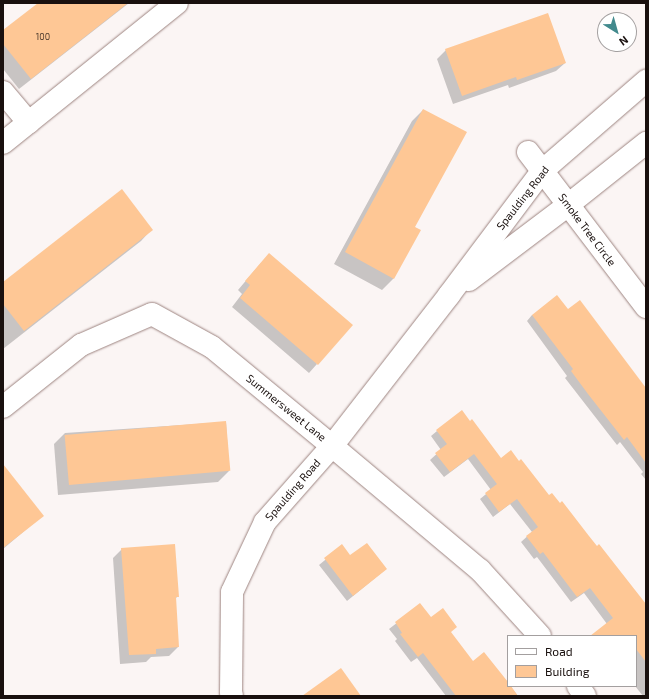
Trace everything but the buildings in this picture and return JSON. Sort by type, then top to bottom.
[{"type":"street","points":[[3,143],[177,3]]},
{"type":"street","name":"Spaulding Road","points":[[226,695],[232,592],[265,522],[332,446],[449,295],[542,171],[646,81]]},
{"type":"street","points":[[3,92],[29,123]]},
{"type":"street","name":"Spaulding Road","points":[[449,295],[568,205],[646,143]]},
{"type":"street","name":"Smoke Tree Circle","points":[[528,152],[646,307]]},
{"type":"street","name":"Summersweet Lane","points":[[3,407],[81,346],[152,314],[212,347],[332,446],[480,570],[539,635]]},
{"type":"street","points":[[579,687],[585,696]]}]
